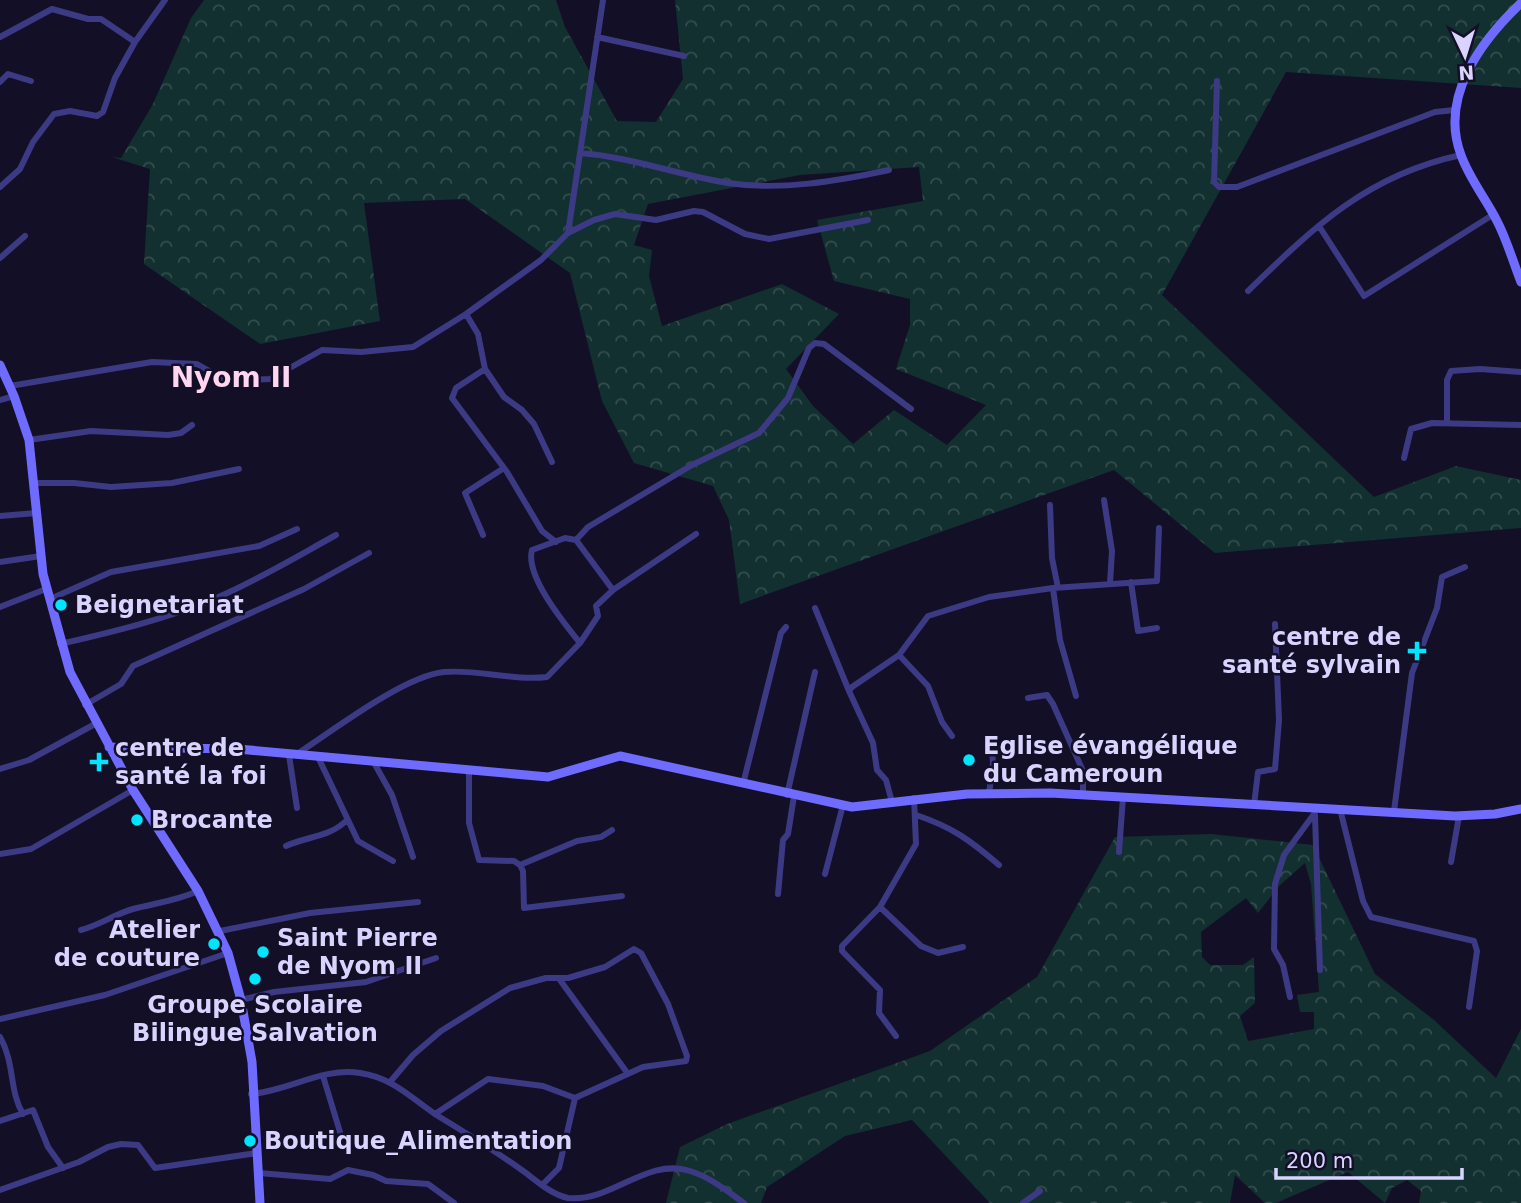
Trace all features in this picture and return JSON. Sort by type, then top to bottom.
[{"type":"street","points":[[0,187],[20,169],[33,142],[54,114],[70,111],[97,116],[103,112],[115,78],[135,42],[165,0]]},
{"type":"street","points":[[568,233],[603,0]]},
{"type":"street","points":[[1521,3],[1487,40],[1462,83],[1455,110],[1454,130],[1461,155],[1494,214],[1521,282]]},
{"type":"street","points":[[0,37],[52,9],[88,19],[101,19],[135,42]]},
{"type":"street","points":[[597,37],[684,56]]},
{"type":"street","points":[[0,82],[8,74],[31,81]]},
{"type":"street","points":[[1217,81],[1214,182],[1219,187],[1237,187],[1435,112],[1455,110]]},
{"type":"street","points":[[580,153],[618,156],[730,183],[779,185],[851,178],[889,170]]},
{"type":"street","points":[[1248,291],[1336,210],[1382,180],[1429,162],[1461,155]]},
{"type":"street","points":[[10,386],[152,362],[197,363],[227,381],[270,379],[322,350],[361,352],[413,347],[466,314],[541,260],[568,233],[594,220],[615,214],[656,220],[694,211],[745,234],[769,239],[868,220]]},
{"type":"street","points":[[1319,226],[1364,296],[1494,214]]},
{"type":"street","points":[[0,258],[25,236]]},
{"type":"street","points":[[466,314],[478,334],[485,369],[504,397],[522,410],[534,425],[552,462]]},
{"type":"street","points":[[576,540],[588,527],[692,465],[759,433],[788,398],[809,348],[815,343],[824,344],[911,410]]},
{"type":"street","points":[[0,365],[15,396],[29,440],[41,556],[60,644],[95,724],[198,891],[228,953],[241,1000],[252,1062],[251,1094],[260,1173],[260,1203]]},
{"type":"street","points":[[485,369],[456,388],[452,398],[504,468],[542,531],[556,542]]},
{"type":"street","points":[[1447,423],[1447,380],[1451,371],[1480,369],[1521,372]]},
{"type":"street","points":[[0,400],[15,396]]},
{"type":"street","points":[[1404,458],[1411,429],[1432,423],[1521,425]]},
{"type":"street","points":[[29,440],[91,431],[168,435],[181,433],[192,425]]},
{"type":"street","points":[[484,535],[465,494],[504,468]]},
{"type":"street","points":[[34,484],[74,482],[111,487],[172,483],[239,469]]},
{"type":"street","points":[[1104,500],[1112,551],[1110,583]]},
{"type":"street","points":[[1050,505],[1060,640],[1076,696]]},
{"type":"street","points":[[0,516],[37,513]]},
{"type":"street","points":[[849,691],[899,655],[929,616],[989,597],[1056,588],[1157,581],[1160,576],[1159,528]]},
{"type":"street","points":[[0,607],[111,572],[259,546],[297,529]]},
{"type":"street","points":[[293,755],[420,680],[446,672],[547,677],[580,643],[598,616],[596,606],[613,590],[696,534]]},
{"type":"street","points":[[60,644],[124,629],[213,599],[257,579],[336,535]]},
{"type":"street","points":[[580,643],[553,610],[531,561],[533,550],[565,538],[576,540],[613,590]]},
{"type":"street","points":[[85,705],[121,684],[133,666],[304,589],[369,553]]},
{"type":"street","points":[[0,562],[41,556]]},
{"type":"street","points":[[1394,810],[1405,713],[1416,657],[1437,608],[1442,577],[1465,567]]},
{"type":"street","points":[[1131,582],[1138,631],[1157,628]]},
{"type":"street","points":[[815,608],[873,743],[877,770],[886,780],[892,802]]},
{"type":"street","points":[[1254,805],[1258,772],[1275,769],[1279,720],[1275,624]]},
{"type":"street","points":[[743,784],[778,644],[786,627]]},
{"type":"street","points":[[899,655],[928,686],[942,722],[952,736]]},
{"type":"street","points":[[778,894],[783,839],[788,834],[790,795],[814,672]]},
{"type":"street","points":[[1028,698],[1047,695],[1053,704],[1082,766],[1083,796]]},
{"type":"street","points":[[0,769],[29,760],[95,724]]},
{"type":"street","points":[[989,794],[993,762],[990,740]]},
{"type":"street","points":[[109,747],[195,747],[548,777],[620,755],[843,805],[989,794],[1123,797],[1314,810],[1339,807],[1459,816],[1521,809]]},
{"type":"street","points":[[293,755],[297,808]]},
{"type":"street","points":[[318,757],[347,821],[362,845],[393,861]]},
{"type":"street","points":[[373,761],[392,795],[413,857]]},
{"type":"street","points":[[469,771],[469,823],[477,858],[514,861],[520,865],[523,871],[524,908],[622,896]]},
{"type":"street","points":[[0,854],[31,849],[134,790]]},
{"type":"street","points":[[1119,852],[1123,797]]},
{"type":"street","points":[[896,1036],[879,1013],[880,990],[842,949],[880,907],[916,844],[914,798]]},
{"type":"street","points":[[825,874],[843,805]]},
{"type":"street","points":[[1339,807],[1363,901],[1371,917],[1474,941],[1477,951],[1469,1007]]},
{"type":"street","points":[[1314,810],[1320,970]]},
{"type":"street","points":[[1290,997],[1283,965],[1274,949],[1275,884],[1284,855],[1314,810]]},
{"type":"street","points":[[916,815],[949,826],[969,838],[999,865]]},
{"type":"street","points":[[1451,862],[1459,816]]},
{"type":"street","points":[[286,846],[302,839],[324,836],[347,821]]},
{"type":"street","points":[[520,865],[577,841],[601,837],[612,830]]},
{"type":"street","points":[[81,930],[104,924],[132,909],[167,904],[198,891]]},
{"type":"street","points":[[220,932],[310,913],[418,902]]},
{"type":"street","points":[[880,907],[921,946],[938,953],[962,947]]},
{"type":"street","points":[[390,1082],[413,1055],[467,1012],[515,985],[546,978],[561,980],[604,967],[634,949],[645,958],[668,1003],[687,1059],[682,1063],[643,1067],[575,1098],[549,1087],[493,1078],[477,1083],[435,1114]]},
{"type":"street","points":[[0,1018],[105,995],[228,953]]},
{"type":"street","points":[[241,1000],[274,992],[366,982],[436,958]]},
{"type":"street","points":[[561,980],[628,1074]]},
{"type":"street","points":[[0,1037],[9,1056],[17,1102],[23,1114]]},
{"type":"street","points":[[251,1094],[274,1091],[323,1076],[359,1073],[390,1082],[414,1096],[435,1114],[474,1135],[564,1200],[596,1198],[636,1178],[678,1169],[692,1171],[713,1181],[744,1203]]},
{"type":"street","points":[[323,1076],[340,1132]]},
{"type":"street","points":[[542,1185],[559,1168],[575,1098]]},
{"type":"street","points":[[0,1121],[33,1110],[48,1147],[63,1168]]},
{"type":"street","points":[[0,1190],[121,1144],[138,1145],[155,1168],[257,1153]]},
{"type":"street","points":[[260,1173],[330,1179],[348,1170],[386,1181],[428,1184],[454,1203]]},
{"type":"street","points":[[1023,1203],[1040,1191]]},
{"type":"green space","points":[[204,0],[556,0],[565,27],[617,121],[656,122],[683,79],[675,0],[1521,0],[1521,88],[1286,72],[1162,295],[1374,497],[1456,466],[1521,480],[1521,528],[1215,553],[1114,470],[740,604],[729,520],[713,486],[634,463],[602,401],[570,273],[465,199],[364,203],[380,321],[260,344],[144,264],[150,169],[112,157],[121,158],[153,104],[191,18]],"holes":[[[919,167],[923,201],[817,220],[834,281],[910,299],[910,325],[896,369],[986,405],[947,445],[894,410],[853,444],[813,406],[786,369],[839,314],[782,284],[662,326],[649,276],[652,250],[634,245],[648,204],[800,175]]]},
{"type":"green space","points":[[1211,834],[1313,845],[1375,974],[1434,1020],[1496,1078],[1521,1029],[1521,1203],[1419,1203],[1421,1191],[1407,1180],[1392,1188],[1385,1203],[1348,1172],[1276,1203],[1265,1203],[1235,1175],[1230,1203],[990,1203],[912,1120],[845,1136],[767,1187],[761,1203],[666,1203],[680,1147],[727,1124],[930,1051],[1037,977],[1115,837]],"holes":[[[1305,863],[1311,884],[1319,992],[1297,995],[1300,1012],[1314,1012],[1314,1029],[1248,1041],[1240,1016],[1255,1003],[1254,957],[1243,965],[1210,965],[1202,957],[1201,932],[1246,898],[1258,913],[1280,885]]]},
{"type":"place","name":"Beignetariat","points":[[61,605]]},
{"type":"place","name":"centre de santé sylvain","points":[[1417,651]]},
{"type":"place","name":"Eglise évangélique du Cameroun","points":[[969,760]]},
{"type":"place","name":"centre de santé la foi","points":[[99,762]]},
{"type":"place","name":"Brocante","points":[[137,820]]},
{"type":"place","name":"Atelier de couture","points":[[214,944]]},
{"type":"place","name":"Saint Pierre de Nyom II","points":[[263,952]]},
{"type":"place","name":"Groupe Scolaire Bilingue Salvation","points":[[255,979]]},
{"type":"place","name":"Boutique_Alimentation","points":[[250,1141]]},
{"type":"district","name":"Nyom II","points":[[231,377]]}]
